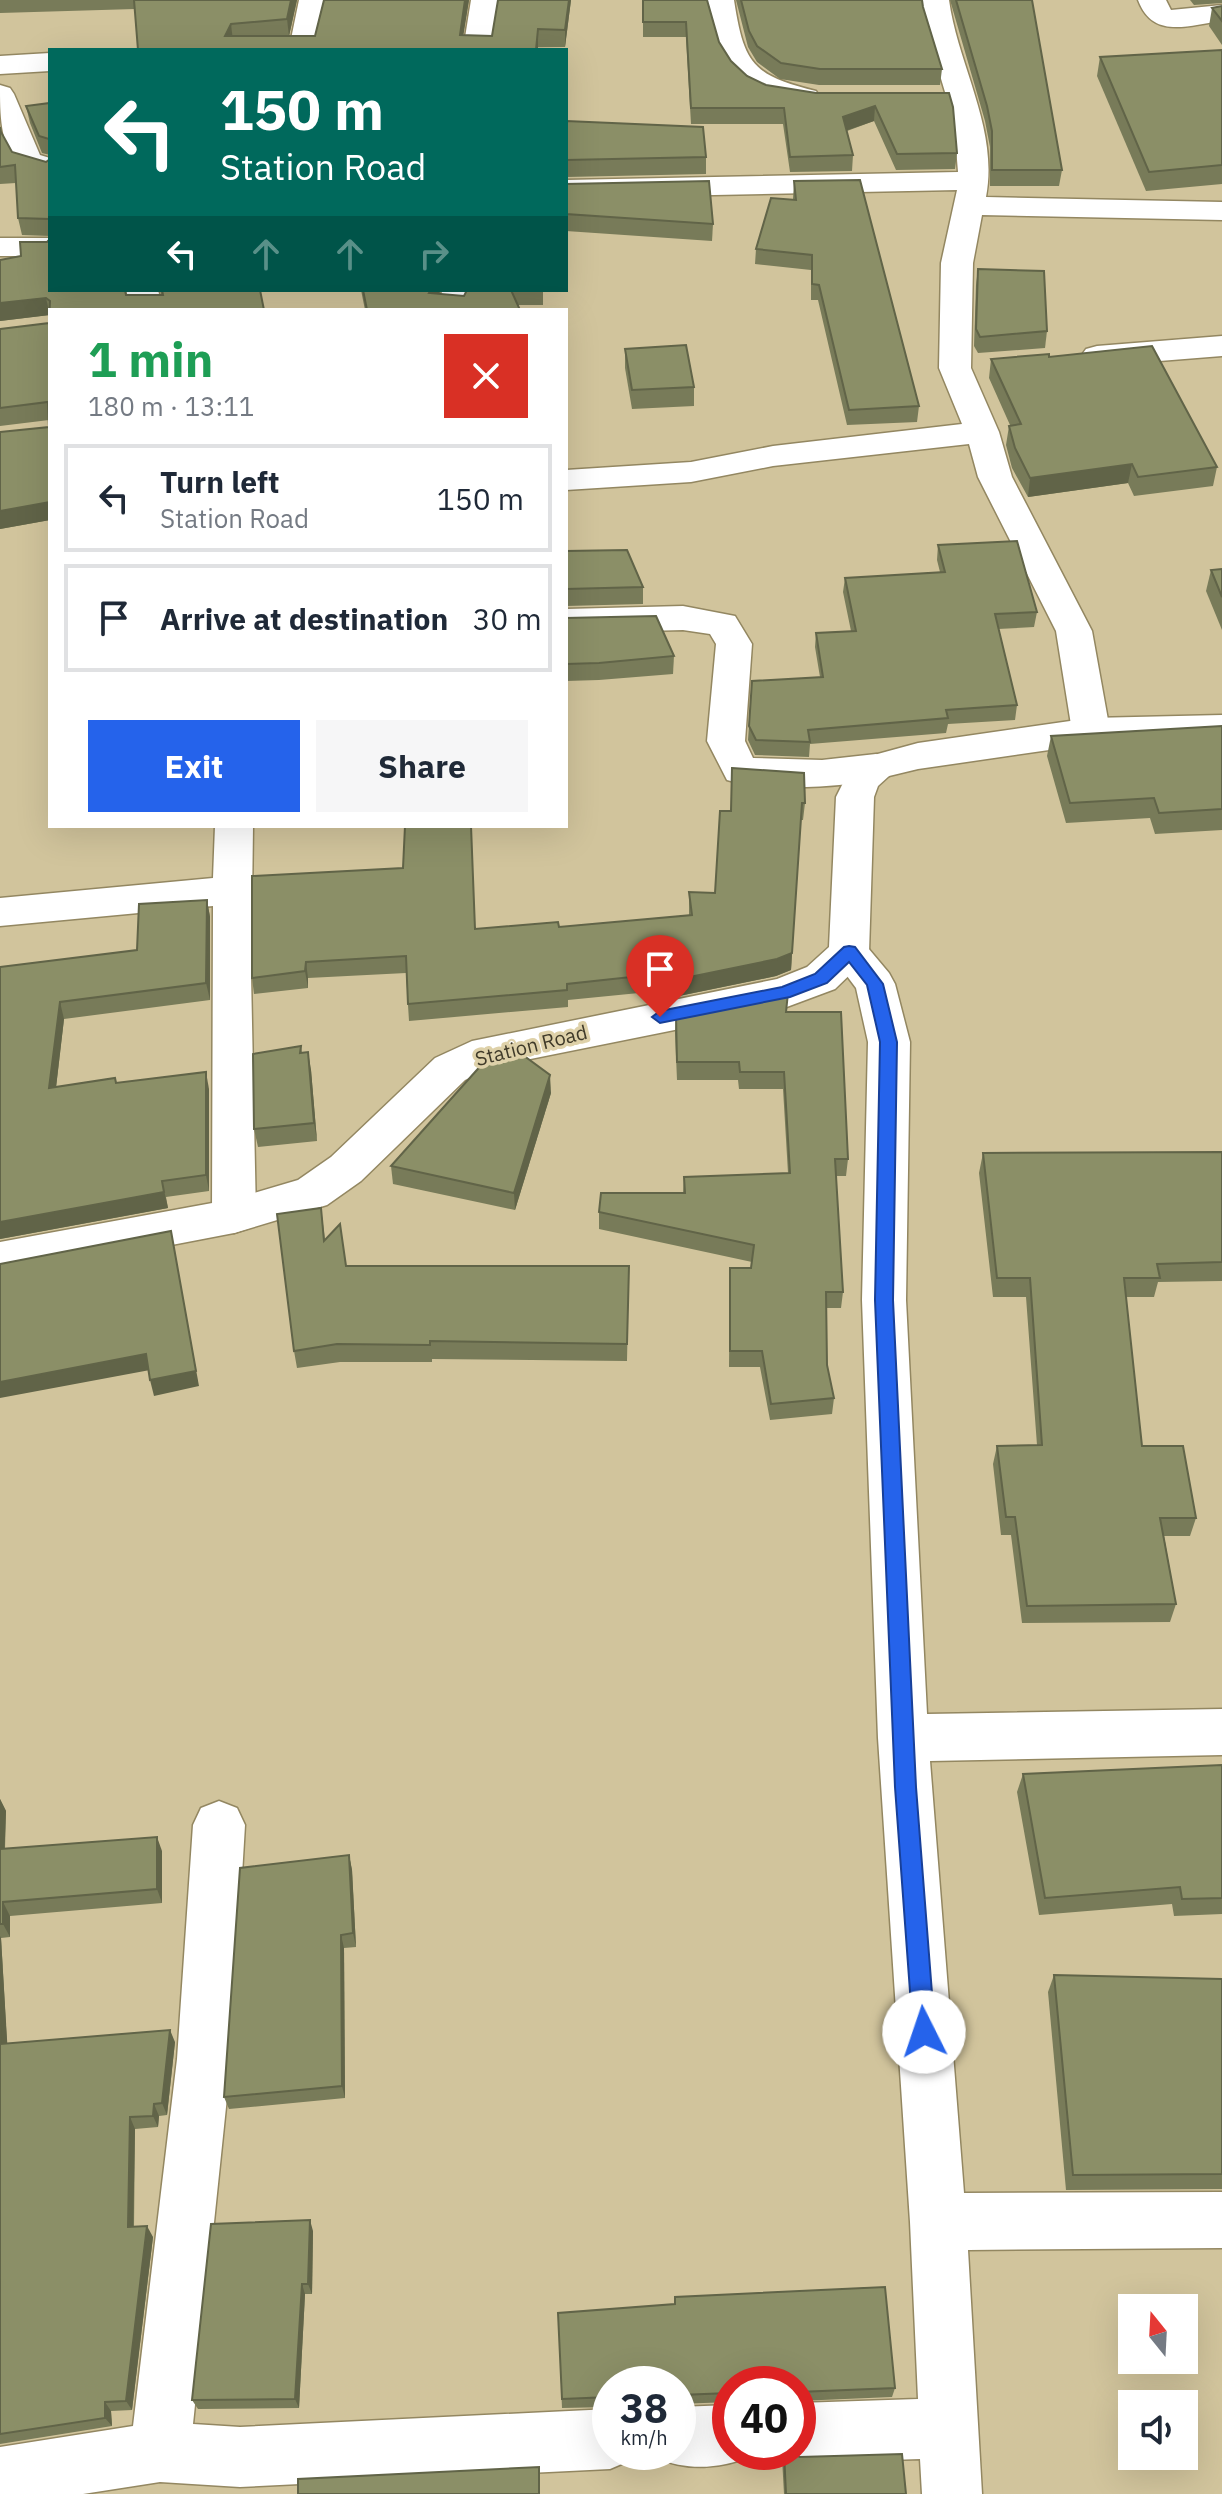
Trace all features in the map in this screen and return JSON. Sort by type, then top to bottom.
[{"type":"street","points":[[304,48],[313,0]]},
{"type":"street","points":[[477,48],[485,0]]},
{"type":"street","points":[[720,0],[725,36],[736,60],[752,78],[777,94],[841,97]]},
{"type":"street","points":[[935,0],[947,97],[969,122],[971,193],[957,263],[982,432],[995,477],[1074,631],[1091,731]]},
{"type":"street","points":[[1152,0],[1156,11],[1165,19],[1222,13]]},
{"type":"street","points":[[0,65],[48,62]]},
{"type":"street","points":[[0,94],[28,161],[48,166]]},
{"type":"street","points":[[568,189],[971,193],[1222,211]]},
{"type":"street","points":[[0,247],[48,247]]},
{"type":"street","points":[[1065,359],[1222,346]]},
{"type":"street","points":[[568,480],[691,472],[773,456],[982,432]]},
{"type":"street","points":[[568,621],[683,618],[722,624],[734,644],[726,741],[740,771],[822,773],[876,767],[918,756],[1091,731],[1222,728]]},
{"type":"street","points":[[876,767],[862,780],[855,797],[849,952],[875,984],[889,1042],[884,1300],[903,1738],[938,2222],[952,2494]]},
{"type":"street","points":[[234,828],[234,1216]]},
{"type":"street","points":[[0,912],[232,890]]},
{"type":"street","name":"Station Road","points":[[0,1260],[234,1216],[312,1193],[346,1169],[450,1069],[487,1052],[784,993],[821,978],[849,952]]},
{"type":"street","points":[[903,1738],[1222,1732]]},
{"type":"street","points":[[160,2452],[204,2059],[219,1825]]},
{"type":"street","points":[[938,2222],[1222,2220]]},
{"type":"street","points":[[816,2432],[949,2428]]},
{"type":"street","points":[[0,2477],[160,2452],[240,2457],[592,2440]]},
{"type":"building","points":[[134,0],[291,0],[287,19],[231,24],[225,36],[315,36],[324,0],[465,0],[460,35],[492,36],[498,0],[569,0],[565,30],[538,29],[536,48],[138,48]]},
{"type":"building","points":[[643,0],[707,0],[719,42],[731,61],[747,76],[766,85],[816,93],[949,93],[957,153],[897,154],[875,106],[843,117],[853,155],[790,157],[784,108],[691,108],[686,22],[643,22]]},
{"type":"building","points":[[741,0],[922,0],[942,69],[820,69],[781,63],[757,46],[749,31]]},
{"type":"building","points":[[956,0],[1032,0],[1062,170],[992,170],[992,131],[987,106]]},
{"type":"building","points":[[1222,6],[1222,21],[1212,8]]},
{"type":"building","points":[[1222,50],[1222,165],[1149,172],[1100,57]]},
{"type":"building","points":[[48,103],[48,139],[39,136],[26,106]]},
{"type":"building","points":[[568,121],[703,127],[706,157],[568,160]]},
{"type":"building","points":[[0,127],[12,152],[48,160],[48,219],[18,218],[15,165],[0,167]]},
{"type":"building","points":[[860,180],[919,406],[849,410],[819,285],[812,284],[812,255],[756,249],[771,198],[796,200],[794,181]]},
{"type":"building","points":[[709,181],[713,224],[568,214],[568,184]]},
{"type":"building","points":[[20,242],[47,242],[48,292],[163,295],[162,292],[260,292],[264,308],[50,308],[50,301],[46,298],[0,303],[0,260],[21,256]]},
{"type":"building","points":[[978,269],[1044,271],[1047,331],[980,337],[976,329]]},
{"type":"building","points":[[363,292],[430,292],[464,296],[466,292],[512,292],[519,308],[367,308]]},
{"type":"building","points":[[48,323],[48,402],[0,408],[0,329]]},
{"type":"building","points":[[686,345],[694,387],[632,390],[625,349]]},
{"type":"building","points":[[1152,346],[1217,467],[1138,477],[1132,464],[1030,478],[1015,448],[1009,426],[1021,424],[991,359],[1049,354],[1049,357]]},
{"type":"building","points":[[48,427],[48,502],[0,511],[0,432]]},
{"type":"building","points":[[1017,541],[1037,612],[995,614],[1017,705],[946,710],[948,718],[808,730],[810,742],[756,740],[749,726],[752,681],[823,677],[816,633],[856,631],[845,578],[945,572],[938,545]]},
{"type":"building","points":[[627,550],[643,587],[568,589],[568,551]]},
{"type":"building","points":[[1222,569],[1222,597],[1211,570]]},
{"type":"building","points":[[656,616],[674,656],[568,664],[568,618]]},
{"type":"building","points":[[1222,726],[1222,809],[1159,813],[1154,798],[1070,803],[1051,736]]},
{"type":"building","points":[[732,768],[804,773],[805,803],[802,803],[792,953],[777,959],[675,980],[650,980],[649,975],[567,984],[567,990],[408,1004],[406,956],[306,962],[305,971],[252,978],[252,876],[403,868],[405,828],[471,828],[475,929],[558,922],[559,927],[692,915],[689,892],[715,893],[720,811],[731,811]]},
{"type":"building","points":[[207,900],[206,983],[60,1002],[49,1088],[115,1078],[116,1083],[206,1072],[206,1175],[162,1181],[164,1192],[0,1222],[0,967],[137,950],[139,904]]},
{"type":"building","points":[[788,993],[786,1012],[841,1012],[848,1159],[835,1159],[843,1292],[826,1292],[827,1365],[834,1398],[771,1404],[762,1351],[730,1351],[730,1268],[751,1268],[754,1245],[599,1212],[601,1193],[685,1193],[684,1177],[790,1173],[784,1072],[740,1072],[739,1062],[677,1062],[676,1015]]},
{"type":"building","points":[[301,1046],[300,1053],[308,1052],[314,1123],[254,1129],[253,1054]]},
{"type":"building","points":[[512,1047],[550,1075],[514,1193],[391,1166],[493,1052]]},
{"type":"building","points":[[1222,1152],[1222,1262],[1157,1264],[1160,1278],[1124,1278],[1142,1446],[1183,1446],[1196,1518],[1160,1518],[1176,1604],[1027,1606],[1015,1517],[1006,1517],[997,1446],[1042,1445],[1030,1278],[997,1278],[983,1153]]},
{"type":"building","points":[[321,1208],[324,1241],[340,1224],[346,1266],[629,1266],[627,1344],[430,1341],[430,1345],[337,1344],[294,1351],[277,1214]]},
{"type":"building","points":[[171,1231],[196,1371],[150,1380],[146,1354],[0,1382],[0,1264]]},
{"type":"building","points":[[1222,1765],[1222,1898],[1182,1899],[1180,1887],[1045,1898],[1023,1774]]},
{"type":"building","points":[[157,1837],[157,1889],[3,1902],[3,1924],[0,1924],[0,1849]]},
{"type":"building","points":[[349,1855],[353,1933],[341,1935],[342,2086],[224,2097],[240,1868]]},
{"type":"building","points":[[1054,1975],[1222,1979],[1222,2174],[1073,2175]]},
{"type":"building","points":[[0,2022],[1,2044],[170,2030],[162,2103],[154,2104],[153,2116],[130,2117],[128,2227],[147,2226],[126,2401],[105,2402],[105,2418],[0,2434]]},
{"type":"building","points":[[310,2220],[308,2284],[302,2284],[295,2399],[192,2400],[211,2224]]},
{"type":"building","points":[[885,2287],[895,2388],[816,2391],[816,2366],[712,2366],[712,2394],[696,2394],[696,2366],[592,2366],[592,2398],[562,2399],[558,2313],[675,2304],[675,2297]]},
{"type":"building","points":[[902,2454],[906,2494],[786,2494],[785,2470],[816,2470],[816,2457]]},
{"type":"building","points":[[539,2467],[539,2494],[298,2494],[298,2479]]},
{"type":"route","points":[[660,1017],[784,993],[821,978],[849,952],[875,984],[889,1042],[884,1300],[906,1787],[924,2032]]}]
